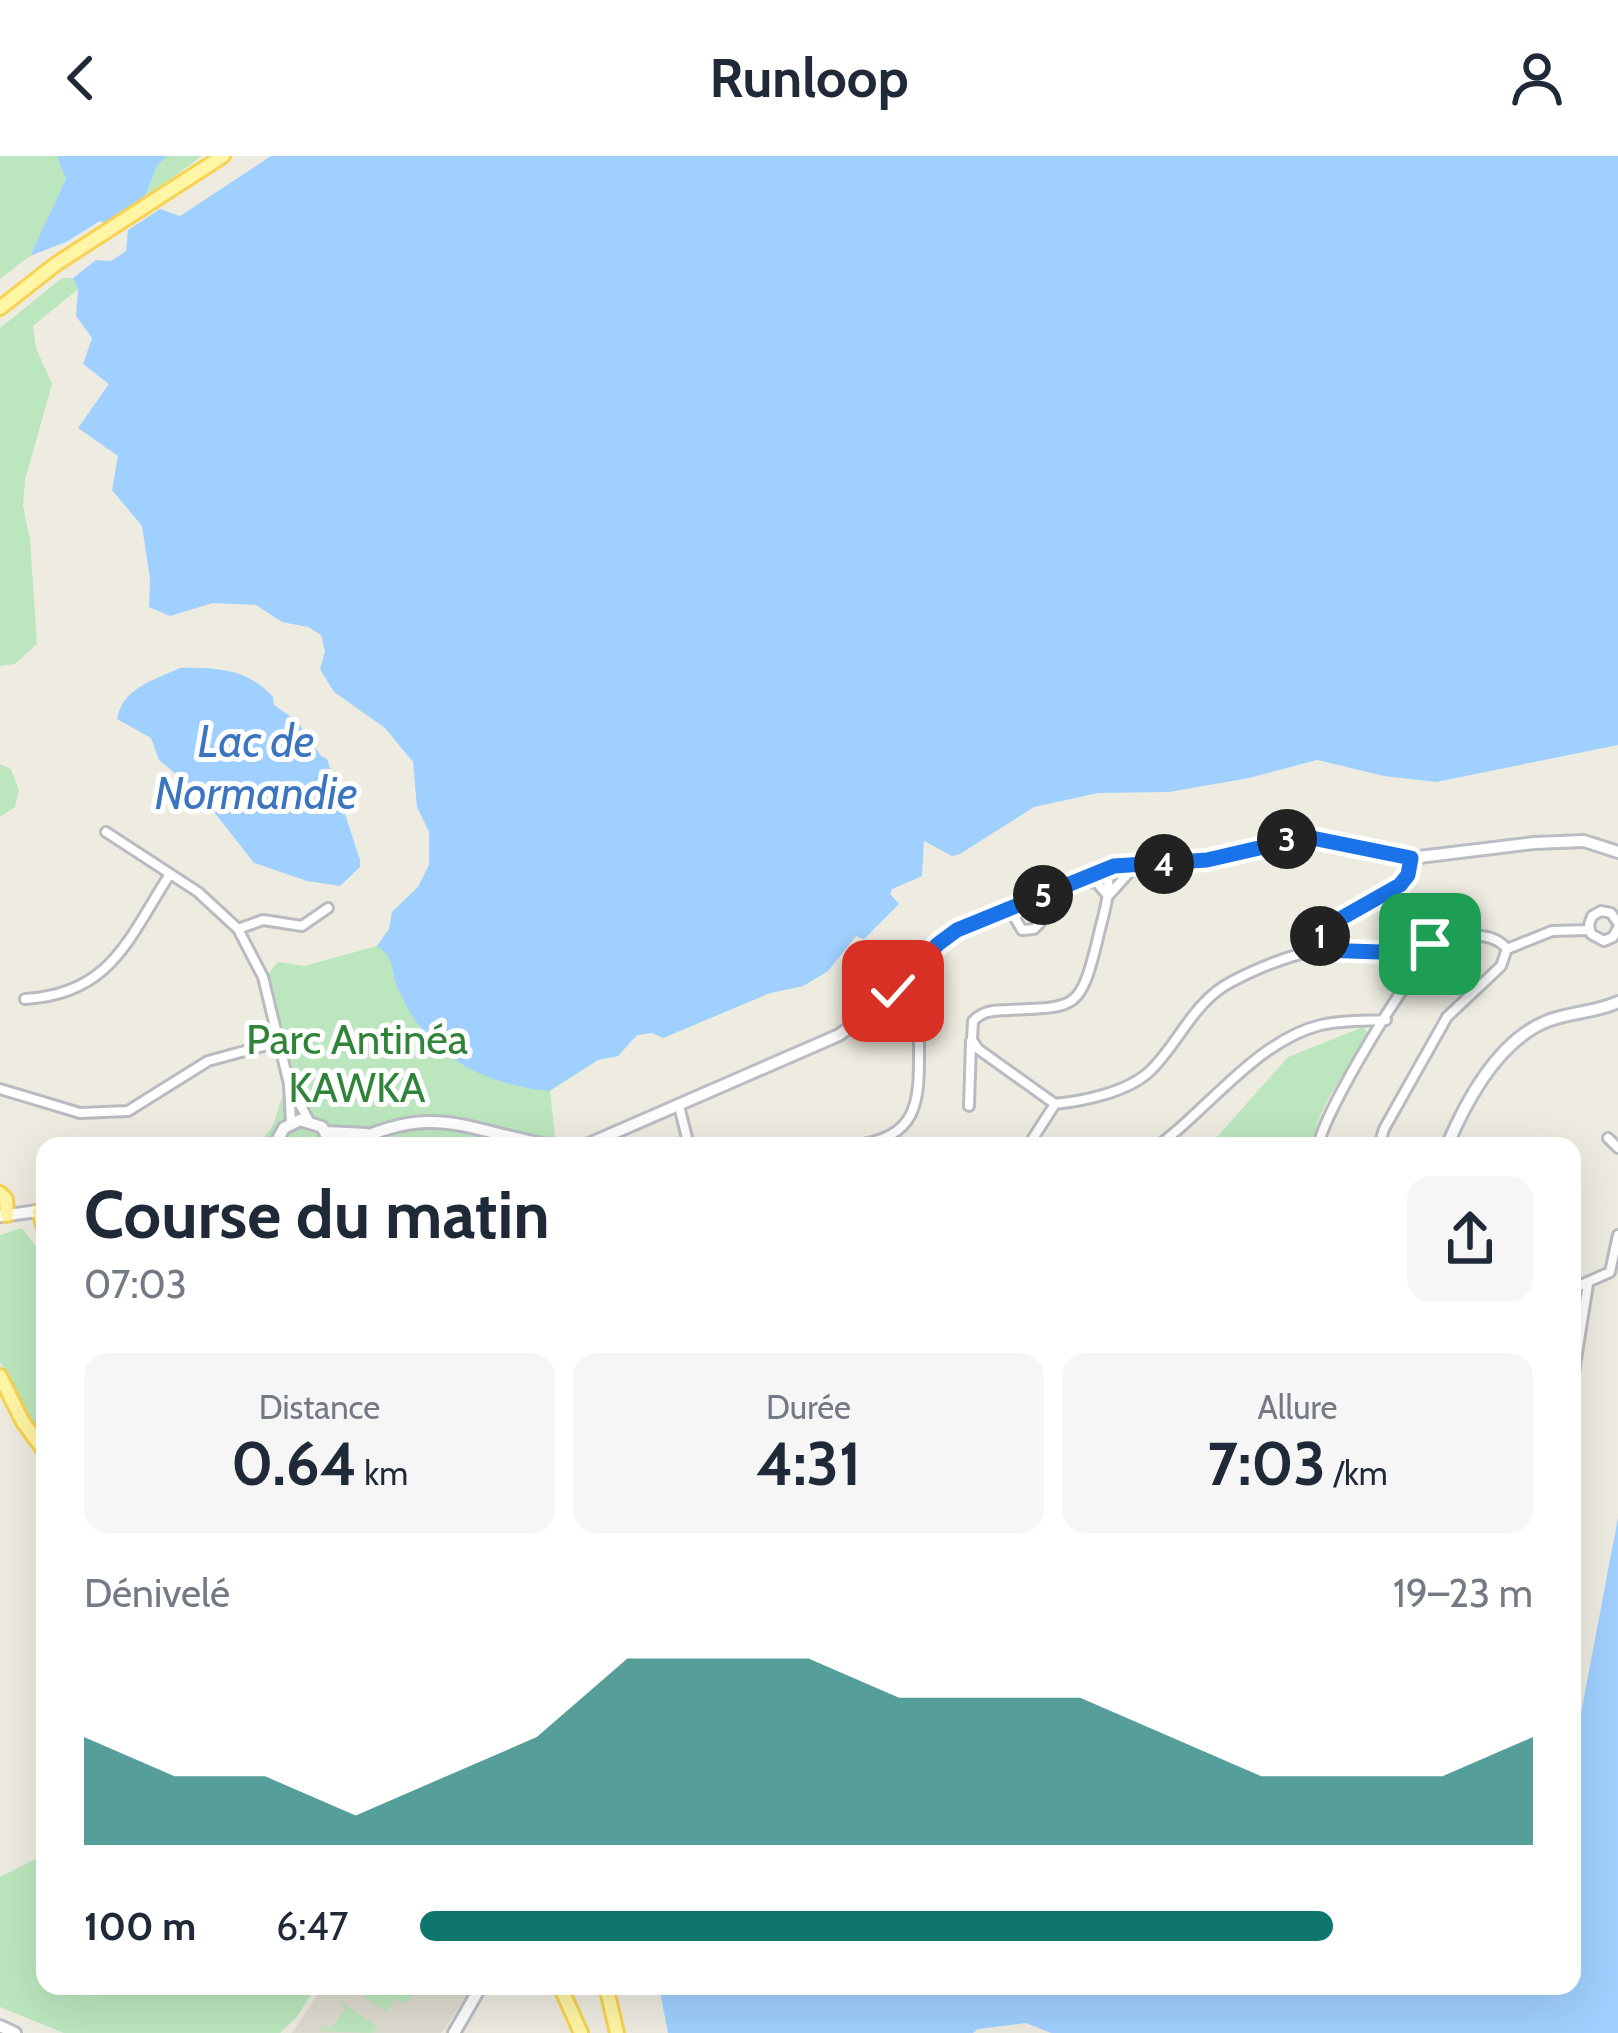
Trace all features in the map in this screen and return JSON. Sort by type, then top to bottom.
[{"type":"main road","points":[[0,308],[223,156]]},
{"type":"main road","points":[[605,1137],[850,1029],[945,938],[1107,868],[1207,860],[1307,837],[1411,858],[1584,841],[1618,852]]},
{"type":"main road","points":[[1451,1137],[1469,1100],[1526,1033],[1557,1018],[1618,1002]]},
{"type":"main road","points":[[374,1137],[409,1121],[442,1120],[514,1137]]},
{"type":"main road","points":[[280,1137],[291,1123],[309,1121],[327,1132],[364,1137]]},
{"type":"main road","points":[[327,1132],[329,1137]]},
{"type":"main road","points":[[0,1193],[6,1199],[3,1216],[36,1212]]},
{"type":"main road","points":[[0,1376],[22,1422]]},
{"type":"main road","points":[[0,1392],[36,1440]]},
{"type":"main road","points":[[454,2033],[476,1995]]},
{"type":"main road","points":[[563,1995],[581,2033]]},
{"type":"main road","points":[[608,1995],[617,2033]]},
{"type":"main road","points":[[0,2026],[15,2033]]},
{"type":"street","points":[[106,832],[198,892],[238,929],[263,976],[289,1084],[291,1123]]},
{"type":"street","points":[[1319,950],[1324,928],[1400,885],[1408,875],[1411,858]]},
{"type":"street","points":[[1108,896],[1137,864]]},
{"type":"street","points":[[969,1106],[974,1021],[988,1011],[1053,1008],[1075,1000],[1087,979],[1108,896],[1107,868]]},
{"type":"street","points":[[25,999],[60,997],[103,973],[170,874]]},
{"type":"street","points":[[1079,880],[1097,883],[1108,896]]},
{"type":"street","points":[[1009,909],[1017,926],[1034,929],[1040,916],[1036,898]]},
{"type":"street","points":[[238,929],[263,920],[302,926],[328,908]]},
{"type":"street","points":[[1382,1137],[1447,1017],[1501,966],[1507,949],[1552,931],[1589,930],[1604,940],[1613,938],[1618,926],[1611,913],[1601,911],[1590,920],[1589,930]]},
{"type":"street","points":[[972,1040],[1054,1104],[1081,1101],[1136,1081],[1152,1069],[1194,1013],[1227,984],[1319,950],[1380,952],[1486,934],[1507,949]]},
{"type":"street","points":[[1320,1137],[1410,980],[1432,959],[1430,944]]},
{"type":"street","points":[[889,1137],[916,1104],[920,992],[910,972]]},
{"type":"street","points":[[1170,1137],[1241,1070],[1304,1030],[1330,1023],[1386,1020]]},
{"type":"street","points":[[0,1089],[80,1113],[128,1111],[208,1061],[278,1042]]},
{"type":"street","points":[[289,1084],[309,1121]]},
{"type":"street","points":[[1034,1137],[1054,1104]]},
{"type":"street","points":[[679,1106],[687,1137]]},
{"type":"street","points":[[1608,1138],[1618,1148]]},
{"type":"street","points":[[1581,1286],[1610,1272],[1618,1235]]},
{"type":"street","points":[[1581,1328],[1588,1284]]},
{"type":"shaded area","points":[[317,1995],[468,1995],[441,2033],[292,2033]]},
{"type":"green space","points":[[0,156],[57,156],[67,179],[30,256],[0,279]]},
{"type":"green space","points":[[168,156],[202,156],[144,198],[158,164]]},
{"type":"green space","points":[[62,278],[73,278],[78,289],[33,326],[36,348],[52,384],[25,480],[23,506],[30,539],[37,644],[15,664],[0,666],[0,328]]},
{"type":"green space","points":[[0,764],[11,769],[19,790],[15,807],[0,817]]},
{"type":"green space","name":"Parc Antinéa KAWKA","points":[[429,832],[922,876],[892,889],[890,894],[899,904],[864,939],[856,936],[828,971],[803,986],[770,993],[663,1038],[652,1033],[637,1035],[618,1056],[598,1060],[550,1091],[555,1137],[263,1137],[272,1127],[289,1084],[264,979],[278,962],[304,966],[377,946],[389,929],[392,912],[418,887],[429,865]]},
{"type":"green space","points":[[1363,1027],[1369,1034],[1326,1104],[1315,1137],[1217,1137],[1288,1057]]},
{"type":"green space","points":[[22,1228],[36,1247],[36,1427],[0,1362],[0,1235]]},
{"type":"green space","points":[[36,1859],[36,1995],[310,1995],[280,2033],[64,2033],[0,2007],[0,1877]]},
{"type":"green space","points":[[362,1996],[412,1996],[406,2004],[396,1998],[386,2012]]},
{"type":"green space","points":[[340,2001],[377,2026],[372,2033],[320,2031],[324,2025],[331,2029],[345,2009]]},
{"type":"water","points":[[57,156],[168,156],[158,164],[144,198],[106,224],[100,221],[30,256],[66,179]]},
{"type":"water","points":[[271,156],[1618,156],[1618,745],[1436,782],[1317,760],[1169,792],[1098,793],[1034,807],[960,854],[952,856],[924,841],[922,876],[890,894],[899,904],[864,939],[856,936],[828,971],[803,986],[770,993],[663,1038],[652,1033],[637,1035],[618,1056],[598,1060],[549,1091],[478,1073],[422,1030],[408,1010],[389,959],[377,946],[389,929],[392,912],[418,887],[429,865],[429,832],[417,807],[413,762],[385,728],[334,692],[320,669],[325,651],[321,635],[308,627],[282,622],[256,605],[213,603],[170,616],[149,607],[142,526],[112,490],[118,456],[78,428],[109,384],[83,364],[92,338],[76,316],[78,289],[73,278],[96,260],[111,261],[126,251],[128,230],[160,209],[180,216]]},
{"type":"water","name":"Lac de Normandie","points":[[180,668],[218,669],[253,681],[273,697],[274,705],[297,721],[327,759],[360,860],[360,867],[340,886],[307,881],[254,863],[200,794],[159,760],[151,738],[117,719],[132,692]]},
{"type":"water","points":[[1618,1518],[1618,2033],[1051,2033],[1026,2023],[973,2033],[668,2033],[661,1995],[1581,1995],[1581,1713]]},
{"type":"route","points":[[893,991],[957,930],[1114,866],[1207,860],[1291,838],[1323,839],[1411,858],[1408,875],[1400,885],[1324,928],[1319,950],[1380,952],[1430,944]]}]
